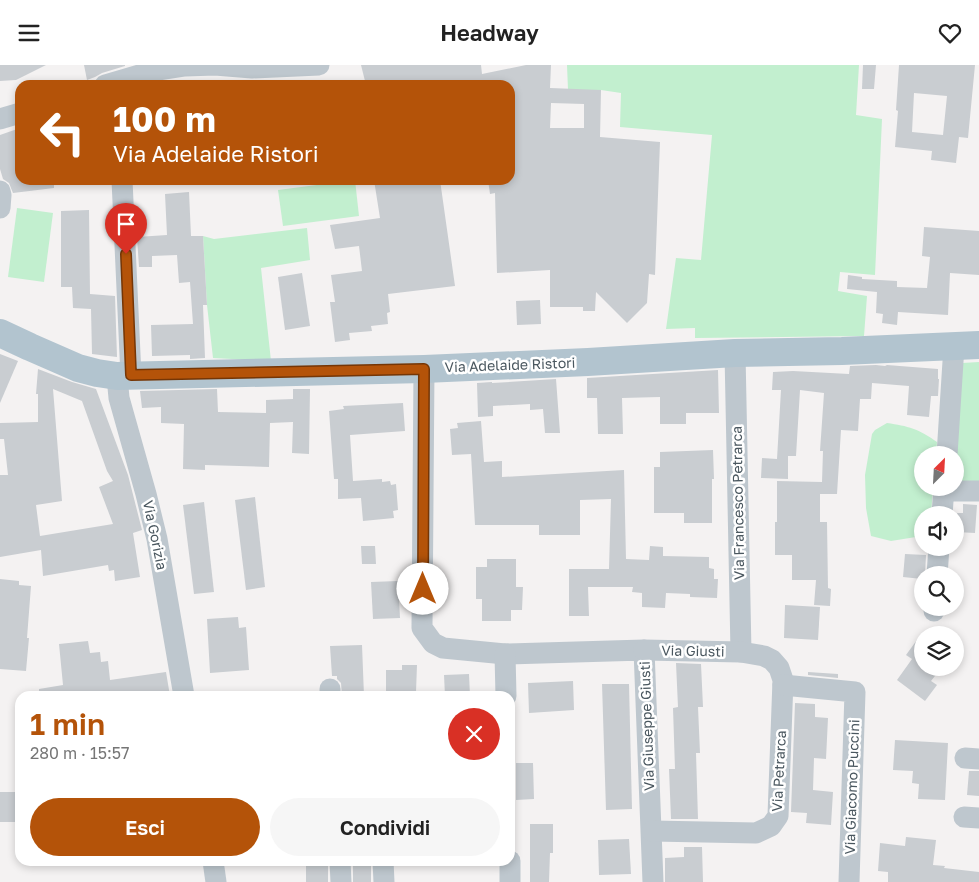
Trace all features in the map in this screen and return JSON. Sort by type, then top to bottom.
[{"type":"main road","points":[[0,333],[78,368]]},
{"type":"main road","name":"Via Adelaide Ristori","points":[[78,368],[97,373],[124,376],[424,369],[734,353],[966,346]]},
{"type":"main road","points":[[0,349],[38,361],[78,368]]},
{"type":"street","points":[[126,80],[153,71],[185,65],[252,68],[319,65]]},
{"type":"street","points":[[0,119],[15,114]]},
{"type":"street","name":"Via Gorizia","points":[[122,185],[124,376],[119,398],[157,539],[183,691]]},
{"type":"street","points":[[0,191],[0,208]]},
{"type":"street","points":[[949,446],[966,346]]},
{"type":"street","name":"Via Francesco Petrarca","points":[[734,353],[741,652]]},
{"type":"street","name":"Via Giuseppe Giusti","points":[[424,369],[422,629],[433,643],[443,648],[505,654],[644,649],[653,882]]},
{"type":"street","points":[[964,490],[979,491]]},
{"type":"street","name":"Via Giusti","points":[[644,649],[741,652]]},
{"type":"street","name":"Via Petrarca","points":[[652,831],[756,833],[771,825],[778,816],[783,680],[778,668],[772,661],[764,656],[741,652]]},
{"type":"street","points":[[505,654],[506,691]]},
{"type":"street","name":"Via Giacomo Puccini","points":[[783,685],[855,691],[849,882]]},
{"type":"street","points":[[214,866],[216,882]]},
{"type":"street","points":[[340,866],[341,882]]},
{"type":"street","points":[[384,866],[384,882]]},
{"type":"street","points":[[510,866],[510,882]]},
{"type":"green space","points":[[567,65],[859,65],[856,115],[882,119],[875,275],[840,272],[838,291],[867,296],[864,336],[695,338],[695,328],[666,329],[676,258],[701,260],[712,135],[620,127],[621,93],[601,90],[568,90]]},
{"type":"green space","points":[[316,185],[356,185],[359,216],[283,226],[278,190]]},
{"type":"green space","points":[[17,208],[53,213],[44,282],[8,277]]},
{"type":"green space","points":[[307,228],[310,260],[261,268],[271,361],[213,358],[207,305],[203,236],[214,239]]},
{"type":"green space","points":[[979,362],[979,483],[964,482],[964,446],[956,446],[962,363]]},
{"type":"green space","points":[[887,423],[901,425],[925,434],[937,442],[937,446],[914,446],[914,496],[932,496],[932,506],[914,506],[914,537],[891,541],[871,536],[866,508],[865,475],[872,434]]},
{"type":"building","points":[[0,65],[46,65],[16,80],[0,81]]},
{"type":"building","points":[[84,65],[125,65],[125,66],[87,80]]},
{"type":"building","points":[[361,65],[481,65],[482,74],[526,65],[551,65],[550,88],[601,90],[600,137],[660,142],[655,275],[649,274],[647,303],[627,323],[596,292],[595,311],[583,311],[583,307],[550,307],[550,270],[497,273],[495,193],[490,194],[489,185],[515,185],[515,80],[365,80]],"holes":[[[551,103],[584,104],[584,128],[550,128]]]},
{"type":"building","points":[[863,65],[876,65],[874,89],[862,89]]},
{"type":"building","points":[[899,65],[975,65],[968,138],[959,137],[956,163],[931,160],[932,151],[895,147],[898,111],[896,110]],"holes":[[[914,93],[947,96],[943,135],[912,132]]]},
{"type":"building","points":[[15,130],[15,185],[54,185],[54,188],[13,193],[9,183],[3,179],[0,169],[0,135]]},
{"type":"building","points":[[375,185],[441,185],[455,286],[388,294],[390,312],[387,313],[388,324],[371,326],[372,331],[349,333],[350,340],[335,342],[330,302],[335,302],[331,275],[362,271],[359,246],[335,249],[330,225],[380,218]]},
{"type":"building","points":[[189,192],[191,236],[203,236],[207,305],[203,305],[205,358],[190,359],[190,355],[152,356],[151,325],[193,324],[190,282],[179,283],[177,255],[152,256],[152,267],[139,267],[137,237],[167,235],[165,194]]},
{"type":"building","points":[[89,210],[90,294],[115,296],[117,357],[92,354],[91,309],[73,308],[72,287],[61,287],[61,211]]},
{"type":"building","points":[[924,227],[979,231],[979,275],[950,273],[948,315],[898,312],[897,325],[882,323],[883,314],[876,313],[877,292],[847,289],[848,275],[862,277],[862,279],[897,281],[897,287],[927,288],[930,257],[922,256]]},
{"type":"building","points":[[302,273],[310,326],[285,330],[278,277]]},
{"type":"building","points":[[540,300],[541,324],[517,325],[516,301]]},
{"type":"building","points":[[0,354],[18,361],[0,403]]},
{"type":"building","points":[[876,365],[938,369],[938,396],[931,396],[929,417],[907,415],[909,386],[872,383],[871,399],[860,399],[858,431],[841,430],[837,494],[820,494],[820,522],[827,522],[828,588],[831,589],[830,606],[814,605],[816,580],[792,580],[792,555],[775,555],[775,522],[777,522],[777,481],[822,482],[823,451],[820,451],[824,393],[800,390],[796,456],[788,456],[788,479],[761,478],[762,458],[777,459],[781,390],[772,390],[773,372],[793,371],[849,374],[850,366]]},
{"type":"building","points":[[38,369],[96,389],[128,475],[142,530],[133,533],[140,577],[115,581],[114,570],[109,571],[108,565],[43,576],[41,550],[0,557],[0,475],[8,475],[4,439],[0,439],[0,423],[38,422],[38,394],[36,394]],"holes":[[[53,389],[82,401],[107,471],[113,481],[99,487],[113,524],[40,536],[36,505],[62,501]]]},
{"type":"building","points":[[718,370],[719,413],[686,413],[686,424],[660,424],[660,397],[622,398],[623,434],[598,434],[597,398],[587,398],[587,378]]},
{"type":"building","points":[[556,379],[560,433],[545,433],[543,409],[530,410],[530,404],[493,406],[493,416],[478,417],[477,383]]},
{"type":"building","points":[[217,389],[218,412],[266,413],[266,400],[293,399],[293,389],[310,389],[309,454],[292,453],[293,422],[270,423],[269,467],[205,465],[205,470],[183,469],[184,424],[161,423],[161,407],[142,408],[140,391]]},
{"type":"building","points":[[403,403],[405,431],[350,435],[353,481],[382,479],[382,482],[390,481],[391,485],[396,484],[398,510],[393,511],[394,518],[363,521],[361,498],[338,499],[338,479],[334,479],[329,411],[344,409],[343,406]]},
{"type":"building","points":[[481,421],[484,462],[502,461],[502,477],[624,470],[626,559],[649,560],[650,546],[663,547],[663,556],[709,557],[709,568],[714,569],[714,579],[718,579],[717,598],[690,597],[690,594],[666,593],[665,608],[642,607],[642,593],[632,592],[633,587],[588,587],[589,616],[569,616],[569,569],[609,569],[611,499],[580,500],[580,535],[539,535],[539,525],[475,525],[471,454],[452,455],[450,429],[458,428],[457,423]]},
{"type":"building","points":[[713,450],[712,523],[684,523],[684,513],[654,513],[654,467],[660,467],[660,452]]},
{"type":"building","points":[[255,497],[265,587],[246,590],[235,500]]},
{"type":"building","points":[[204,502],[214,592],[194,594],[183,505]]},
{"type":"building","points":[[963,504],[977,505],[975,533],[964,532]]},
{"type":"building","points":[[361,546],[375,546],[376,564],[362,564]]},
{"type":"building","points":[[905,554],[926,556],[925,566],[914,566],[914,578],[903,577]]},
{"type":"building","points":[[487,559],[516,559],[516,587],[523,587],[522,610],[511,610],[511,621],[482,621],[482,599],[476,599],[476,567],[487,567]]},
{"type":"building","points":[[0,579],[19,581],[19,585],[31,586],[26,671],[0,669]]},
{"type":"building","points":[[398,581],[400,618],[373,619],[371,582]]},
{"type":"building","points":[[785,605],[820,607],[818,640],[784,638]]},
{"type":"building","points":[[238,617],[239,628],[246,627],[249,670],[210,673],[207,619]]},
{"type":"building","points":[[88,641],[90,653],[100,652],[101,662],[108,661],[110,680],[166,672],[169,691],[39,691],[39,689],[63,685],[59,644]]},
{"type":"building","points":[[914,644],[914,676],[935,676],[931,681],[937,685],[925,701],[897,680],[912,659],[906,655]]},
{"type":"building","points":[[362,645],[364,691],[342,691],[341,683],[337,676],[332,676],[330,646]]},
{"type":"building","points":[[676,663],[701,664],[703,707],[698,707],[700,753],[696,753],[698,819],[671,819],[669,769],[675,769],[673,708],[678,707]]},
{"type":"building","points":[[402,665],[417,665],[416,691],[386,691],[386,670],[402,670]]},
{"type":"building","points":[[808,672],[838,674],[838,678],[808,675]]},
{"type":"building","points":[[469,674],[470,691],[445,691],[444,675]]},
{"type":"building","points":[[573,681],[574,710],[529,713],[528,683]]},
{"type":"building","points":[[602,684],[629,684],[632,809],[606,810]]},
{"type":"building","points":[[795,703],[815,704],[815,717],[828,718],[826,759],[814,758],[813,790],[833,792],[831,825],[806,823],[807,813],[791,812]]},
{"type":"building","points":[[895,740],[948,743],[945,800],[918,799],[919,784],[912,783],[913,771],[893,770]]},
{"type":"building","points":[[516,763],[533,763],[534,799],[516,800]]},
{"type":"building","points":[[969,771],[979,771],[979,796],[967,795]]},
{"type":"building","points":[[0,792],[15,792],[15,822],[0,822]]},
{"type":"building","points":[[530,824],[553,824],[553,853],[550,853],[549,882],[530,882]]},
{"type":"building","points":[[906,837],[936,840],[933,865],[979,872],[979,882],[888,882],[888,872],[878,871],[880,843],[905,846]]},
{"type":"building","points":[[629,839],[631,874],[599,875],[598,840]]},
{"type":"building","points":[[684,847],[702,847],[703,882],[665,882],[665,858],[684,857]]},
{"type":"building","points":[[306,866],[328,866],[328,882],[306,882]]},
{"type":"building","points":[[353,866],[371,866],[371,882],[353,882]]},
{"type":"route","points":[[126,254],[131,375],[424,369],[423,589]]}]
